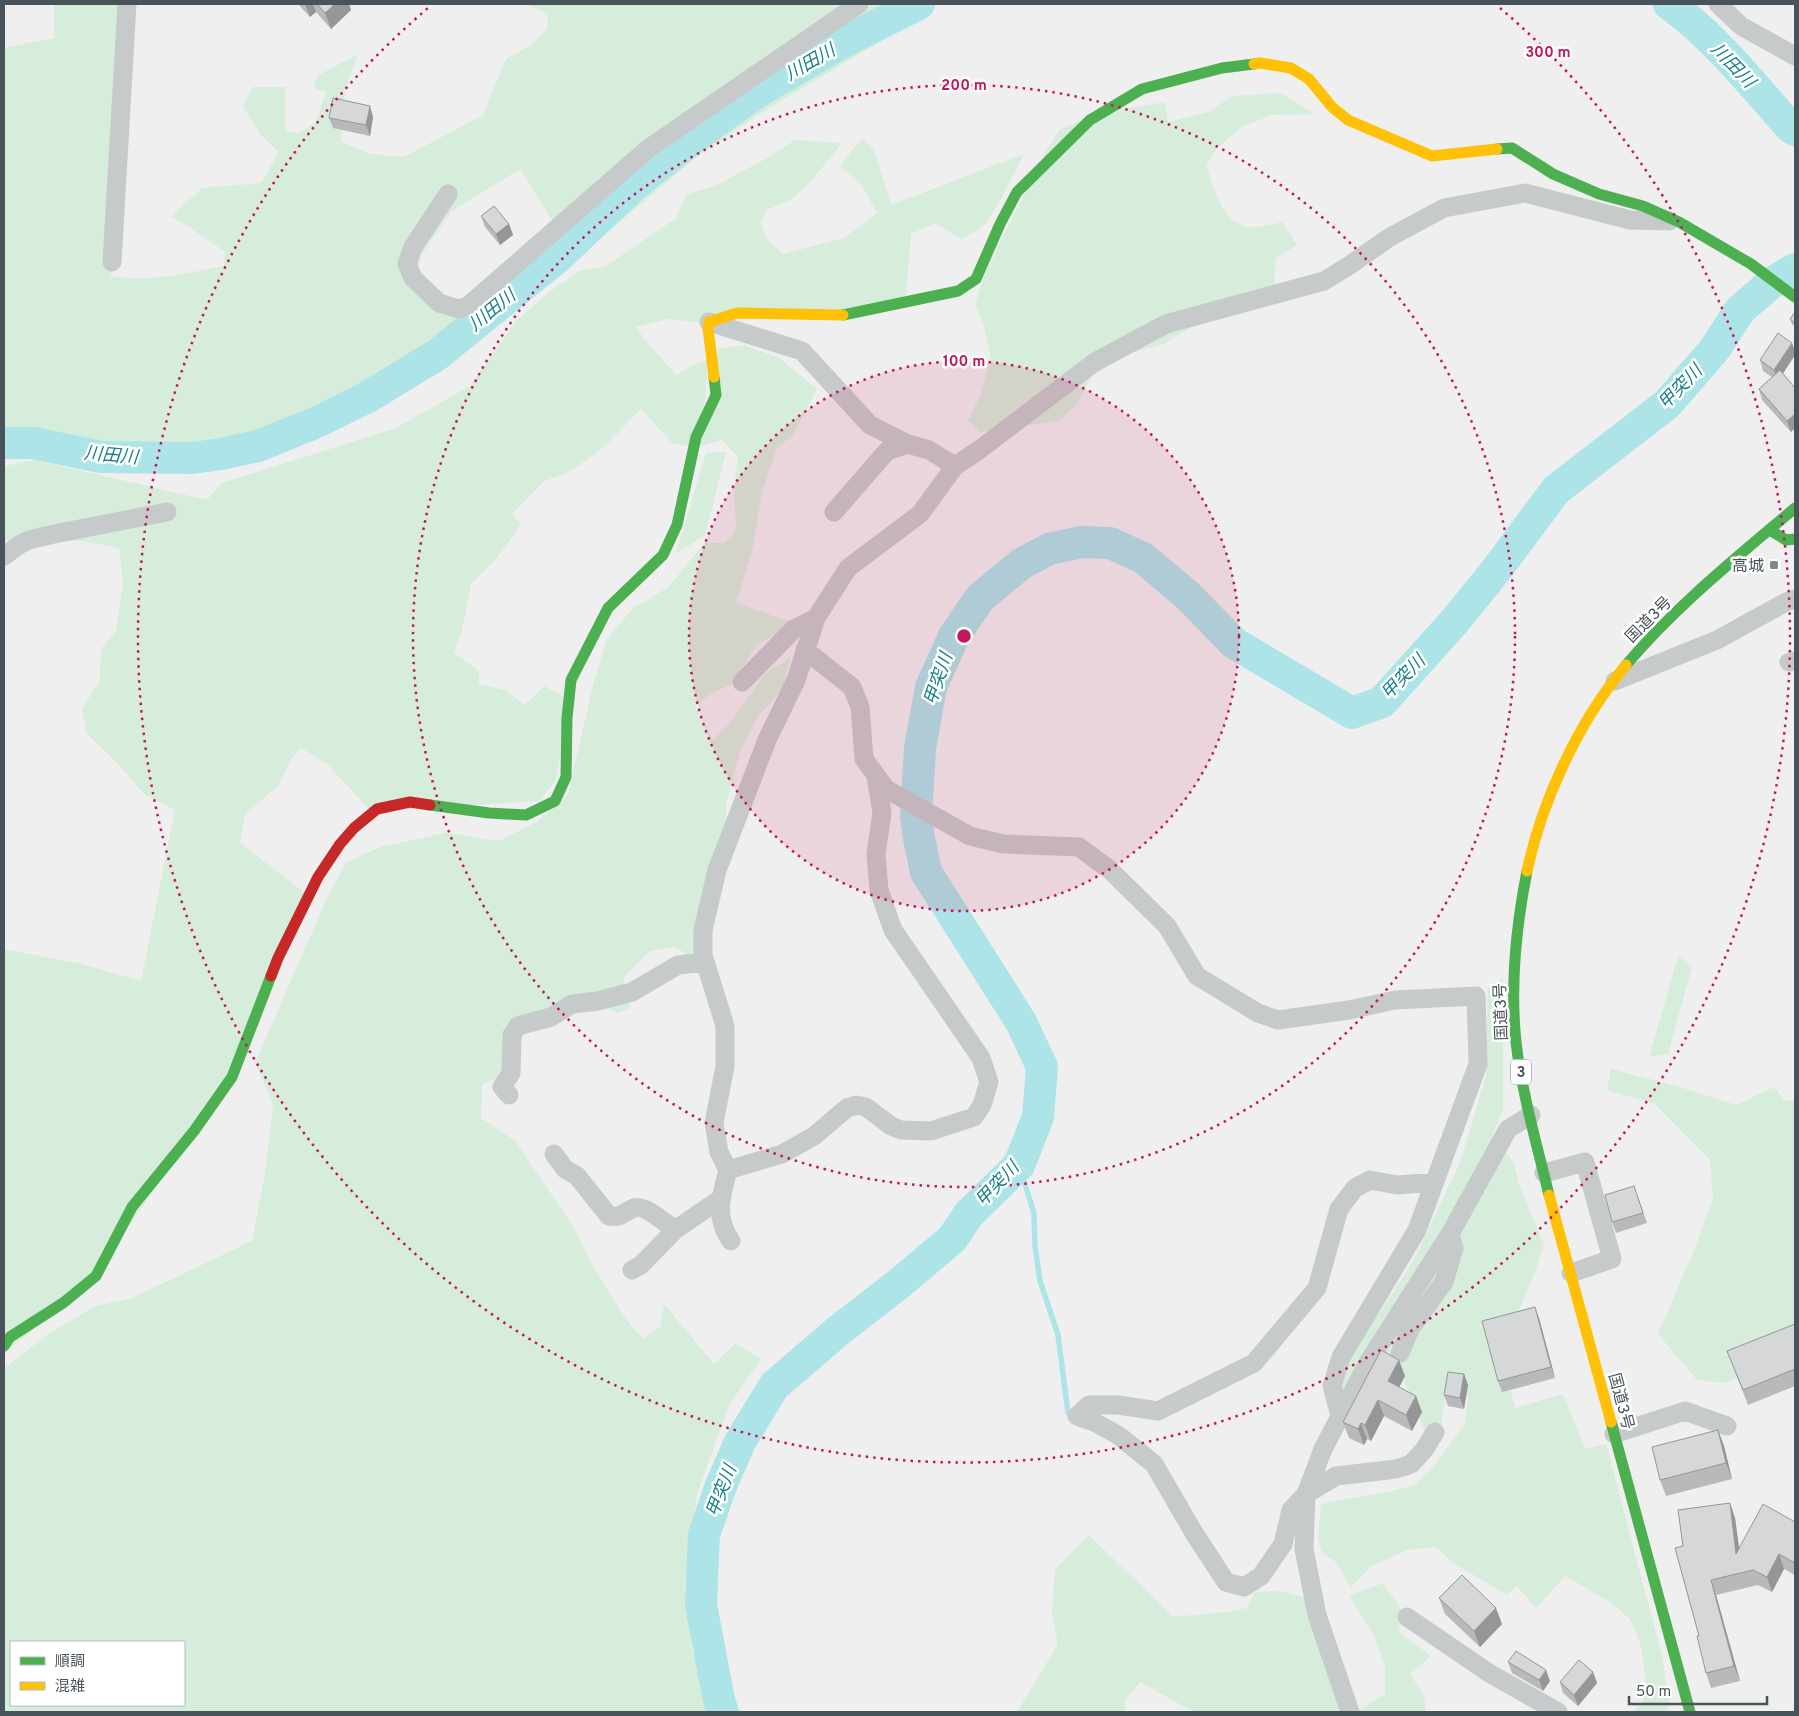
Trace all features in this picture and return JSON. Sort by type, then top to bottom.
[{"type":"main road","points":[[4,1346],[10,1337],[63,1303],[96,1276],[132,1207],[194,1131],[232,1077],[278,958],[318,877],[340,844],[354,828],[377,809],[410,802],[489,813],[526,815],[555,801],[566,777],[566,718],[571,680],[608,608],[663,556],[677,525],[696,437],[716,395],[708,328],[709,322],[737,313],[844,315],[958,290],[976,279],[1000,224],[1017,192],[1090,120],[1142,89],[1222,68],[1260,63],[1291,68],[1310,79],[1332,106],[1348,120],[1432,156],[1512,148],[1553,174],[1598,194],[1643,206],[1679,222],[1751,264],[1795,297]]},
{"type":"main road","name":"国道3号","points":[[1690,1712],[1544,1173],[1521,1071],[1516,1039],[1516,944],[1522,895],[1533,846],[1552,794],[1586,723],[1637,652],[1669,619],[1795,508]]},
{"type":"main road","points":[[1770,530],[1786,540],[1795,539]]},
{"type":"street","points":[[112,262],[127,4]]},
{"type":"street","points":[[448,194],[413,247],[407,264],[413,278],[439,302],[458,309],[468,306],[649,148],[859,4]]},
{"type":"street","points":[[1718,4],[1741,26],[1795,56]]},
{"type":"street","points":[[731,1241],[723,1226],[720,1199],[728,1170],[719,1152],[714,1123],[725,1066],[725,1026],[703,955],[703,930],[717,870],[767,740],[796,680],[816,618],[848,568],[920,514],[954,466],[979,450],[1095,362],[1166,324],[1324,281],[1390,237],[1444,208],[1525,194],[1630,220],[1679,222]]},
{"type":"street","points":[[709,322],[802,351],[870,425],[908,444],[929,450],[954,466]]},
{"type":"street","points":[[834,512],[887,451],[908,444]]},
{"type":"street","points":[[4,556],[29,540],[167,512]]},
{"type":"street","points":[[1614,682],[1717,640],[1786,602],[1795,599]]},
{"type":"street","points":[[742,682],[794,629],[816,618]]},
{"type":"street","points":[[805,650],[852,687],[860,707],[864,759],[881,782],[970,836],[1003,844],[1079,847],[1110,870],[1167,926],[1197,976],[1258,1013],[1278,1020],[1349,1010],[1395,1000],[1476,996],[1478,1064],[1417,1230],[1341,1356],[1332,1386],[1340,1416]]},
{"type":"street","points":[[728,1170],[782,1154],[814,1136],[847,1108],[856,1106],[866,1107],[891,1126],[901,1130],[931,1131],[974,1117],[982,1105],[988,1082],[981,1058],[893,930],[879,890],[876,854],[882,813],[881,782]]},
{"type":"street","points":[[510,1095],[502,1087],[511,1073],[512,1035],[518,1026],[551,1017],[572,1004],[598,1001],[632,992],[678,965],[705,962]]},
{"type":"street","points":[[1350,1712],[1316,1615],[1304,1548],[1306,1494],[1323,1449],[1369,1361],[1450,1234],[1508,1128],[1531,1115]]},
{"type":"street","points":[[554,1154],[565,1169],[577,1176],[609,1216],[618,1217],[636,1207],[644,1208],[675,1230]]},
{"type":"street","points":[[1544,1173],[1585,1162],[1612,1259],[1571,1273]]},
{"type":"street","points":[[1435,1182],[1397,1185],[1370,1180],[1355,1188],[1339,1209],[1317,1288],[1254,1364],[1158,1411],[1118,1405],[1089,1405],[1077,1416],[1094,1422],[1118,1435],[1154,1464],[1194,1533],[1226,1582],[1244,1587],[1261,1576],[1283,1544],[1291,1510],[1306,1494],[1336,1476],[1396,1469],[1411,1464],[1424,1450],[1435,1432]]},
{"type":"street","points":[[632,1270],[641,1265],[675,1230],[720,1199]]},
{"type":"street","points":[[1400,1353],[1410,1329],[1444,1282],[1454,1248],[1450,1234]]},
{"type":"street","points":[[1614,1434],[1685,1411],[1727,1426]]},
{"type":"street","points":[[1407,1617],[1489,1673],[1558,1712]]},
{"type":"green space","points":[[54,4],[128,4],[111,276],[125,278],[153,278],[224,266],[225,252],[171,217],[202,188],[261,183],[279,152],[261,135],[243,107],[253,87],[285,87],[285,131],[299,133],[316,122],[326,92],[314,88],[317,76],[358,54],[345,91],[341,142],[371,154],[404,157],[483,115],[506,59],[533,44],[547,29],[548,14],[526,4],[924,4],[931,11],[766,110],[695,158],[594,244],[562,236],[520,169],[452,211],[422,254],[415,278],[478,338],[440,373],[401,392],[293,419],[213,466],[192,472],[15,452],[4,454],[4,48],[54,38]]},
{"type":"green space","points":[[1281,93],[1314,114],[1272,115],[1242,127],[1217,148],[1206,165],[1217,197],[1229,216],[1237,223],[1247,227],[1259,227],[1282,222],[1297,245],[1276,258],[1273,297],[1212,314],[1164,344],[1099,361],[1077,404],[1059,421],[980,432],[968,420],[980,396],[991,359],[984,327],[975,304],[984,276],[1042,158],[1059,130],[1099,113],[1165,102],[1168,122],[1208,112],[1233,96]]},
{"type":"green space","points":[[864,139],[875,152],[891,205],[1024,154],[1001,199],[986,223],[962,240],[936,223],[911,234],[905,308],[697,322],[668,319],[636,327],[676,375],[692,365],[708,360],[705,402],[690,446],[672,443],[641,409],[604,447],[570,472],[544,481],[512,514],[521,524],[497,558],[471,584],[462,630],[454,653],[479,671],[479,684],[505,690],[525,705],[544,686],[572,701],[555,781],[539,801],[371,811],[326,763],[301,748],[292,758],[278,786],[245,814],[240,843],[309,896],[231,1080],[94,1276],[4,1354],[4,949],[81,964],[141,981],[175,810],[144,794],[120,766],[87,734],[82,709],[100,680],[101,649],[116,631],[123,583],[119,548],[83,541],[7,540],[4,543],[4,466],[35,460],[207,500],[222,483],[396,428],[470,386],[516,321],[552,290],[579,271],[606,266],[676,218],[687,194],[715,186],[769,157],[795,140],[842,143],[809,184],[789,201],[766,210],[761,223],[767,239],[783,254],[844,238],[877,213],[862,185],[840,166],[855,146]]},
{"type":"green space","points":[[744,345],[779,358],[817,389],[793,435],[777,448],[762,492],[753,547],[736,603],[793,623],[757,645],[730,685],[711,693],[695,706],[713,740],[729,724],[766,673],[790,658],[782,690],[758,716],[740,751],[726,804],[727,862],[698,964],[675,946],[650,951],[623,978],[631,1008],[618,1013],[603,1005],[582,1010],[547,1029],[514,1033],[503,1074],[482,1085],[481,1118],[515,1141],[573,1226],[592,1264],[625,1318],[643,1339],[660,1327],[664,1304],[714,1364],[736,1343],[761,1359],[729,1405],[697,1494],[684,1588],[692,1650],[716,1712],[4,1712],[4,1374],[6,1367],[51,1332],[96,1306],[132,1298],[252,1241],[265,1174],[273,1104],[255,1063],[327,898],[346,863],[380,847],[446,833],[499,841],[538,821],[568,795],[593,685],[607,639],[633,608],[669,587],[704,543],[725,543],[736,530],[734,489],[738,457],[722,440],[699,446],[719,349]]},
{"type":"green space","points":[[726,452],[705,535],[676,554],[706,453]]},
{"type":"green space","points":[[1678,956],[1692,967],[1668,1054],[1649,1057]]},
{"type":"green space","points":[[1503,977],[1503,1110],[1492,1135],[1513,1161],[1520,1187],[1544,1245],[1502,1356],[1515,1408],[1563,1394],[1585,1449],[1606,1444],[1662,1656],[1669,1702],[1668,1712],[1633,1712],[1642,1702],[1645,1692],[1645,1670],[1641,1647],[1634,1626],[1616,1607],[1565,1576],[1536,1608],[1517,1586],[1507,1595],[1455,1564],[1435,1547],[1407,1550],[1372,1566],[1351,1587],[1335,1561],[1322,1553],[1318,1538],[1321,1504],[1415,1485],[1430,1471],[1465,1423],[1468,1396],[1461,1382],[1446,1389],[1440,1432],[1426,1436],[1413,1400],[1396,1364],[1332,1410],[1338,1380],[1362,1337],[1415,1258],[1461,1160],[1486,1076],[1488,989]]},
{"type":"green space","points":[[1611,1069],[1680,1087],[1736,1105],[1774,1087],[1785,1101],[1795,1100],[1795,1351],[1725,1383],[1697,1380],[1658,1334],[1697,1243],[1713,1198],[1710,1160],[1655,1104],[1607,1090]]},
{"type":"green space","points":[[1089,1535],[1173,1617],[1247,1608],[1255,1592],[1280,1591],[1307,1598],[1341,1712],[1194,1712],[1140,1682],[1125,1700],[1125,1712],[1017,1712],[1058,1644],[1052,1615],[1055,1570]]},
{"type":"green space","points":[[1383,1583],[1401,1609],[1399,1632],[1431,1656],[1410,1674],[1424,1696],[1426,1712],[1353,1712],[1358,1711],[1385,1694],[1385,1667],[1375,1637],[1349,1596]]},
{"type":"building","points":[[317,4],[335,4],[325,13]]},
{"type":"building","points":[[333,98],[370,106],[366,125],[329,118]]},
{"type":"building","points":[[494,206],[509,224],[496,234],[481,216]]},
{"type":"building","points":[[1795,312],[1795,323],[1790,319]]},
{"type":"building","points":[[1778,333],[1792,343],[1774,370],[1760,360]]},
{"type":"building","points":[[1780,370],[1795,388],[1795,414],[1787,421],[1759,389]]},
{"type":"building","points":[[1634,1186],[1643,1213],[1612,1222],[1605,1195]]},
{"type":"building","points":[[1535,1307],[1551,1367],[1498,1381],[1482,1321]]},
{"type":"building","points":[[1795,1324],[1795,1369],[1743,1390],[1727,1351]]},
{"type":"building","points":[[1381,1350],[1399,1360],[1388,1381],[1416,1396],[1406,1415],[1378,1400],[1365,1425],[1361,1423],[1358,1429],[1343,1422]]},
{"type":"building","points":[[1448,1372],[1464,1374],[1460,1398],[1444,1395]]},
{"type":"building","points":[[1718,1430],[1726,1463],[1660,1480],[1652,1447]]},
{"type":"building","points":[[1730,1503],[1736,1554],[1763,1504],[1795,1522],[1795,1563],[1779,1554],[1767,1577],[1753,1570],[1711,1580],[1734,1666],[1706,1673],[1697,1636],[1699,1636],[1675,1548],[1683,1546],[1678,1510]]},
{"type":"building","points":[[1462,1575],[1496,1608],[1474,1631],[1439,1598]]},
{"type":"building","points":[[1516,1651],[1546,1670],[1539,1680],[1508,1662]]},
{"type":"building","points":[[1579,1660],[1593,1672],[1574,1695],[1560,1682]]},
{"type":"waterway","name":"川田川","points":[[4,443],[33,443],[101,457],[193,458],[258,446],[315,423],[368,397],[438,354],[559,256],[634,185],[701,132],[759,91],[845,41],[919,4]]},
{"type":"waterway","name":"川田川","points":[[1669,4],[1702,31],[1790,127],[1795,130]]},
{"type":"waterway","name":"甲突川","points":[[723,1712],[719,1700],[701,1605],[704,1535],[720,1488],[740,1442],[774,1386],[838,1331],[952,1239],[969,1214],[1019,1165],[1038,1117],[1042,1067],[1021,1022],[926,872],[916,816],[920,748],[931,687],[954,636],[980,598],[1021,564],[1049,549],[1082,542],[1110,543],[1143,558],[1187,595],[1234,643],[1352,713],[1382,702],[1454,622],[1497,569],[1556,490],[1667,404],[1714,350],[1740,310],[1770,284],[1795,269]]},
{"type":"waterway","points":[[1019,1165],[1034,1213],[1035,1246],[1040,1281],[1058,1335],[1068,1413]]},
{"type":"traffic: fast","points":[[843,315],[958,291],[976,279],[1000,224],[1017,192],[1090,120],[1142,89],[1222,68],[1254,64]]},
{"type":"traffic: fast","points":[[1497,149],[1512,148],[1553,174],[1599,194],[1643,206],[1679,222],[1751,264],[1795,297]]},
{"type":"traffic: fast","points":[[430,805],[489,813],[526,815],[555,801],[566,777],[567,718],[571,680],[608,608],[663,555],[677,525],[696,437],[716,395],[714,377]]},
{"type":"traffic: fast","points":[[1626,665],[1645,643],[1686,603],[1795,508]]},
{"type":"traffic: fast","points":[[1770,530],[1786,540],[1795,539]]},
{"type":"traffic: fast","points":[[1527,871],[1515,956],[1514,1021],[1522,1081],[1549,1195]]},
{"type":"traffic: fast","points":[[4,1346],[10,1337],[63,1303],[96,1276],[132,1207],[194,1131],[232,1077],[271,976]]},
{"type":"traffic: fast","points":[[1611,1422],[1690,1712]]},
{"type":"traffic: slow","points":[[1254,64],[1260,63],[1291,68],[1309,79],[1332,107],[1348,120],[1432,156],[1497,149]]},
{"type":"traffic: slow","points":[[714,377],[708,328],[709,322],[737,313],[843,315]]},
{"type":"traffic: slow","points":[[1527,871],[1542,817],[1564,762],[1593,711],[1626,665]]},
{"type":"traffic: slow","points":[[1549,1195],[1611,1422]]},
{"type":"traffic: jam","points":[[271,976],[318,877],[340,844],[354,828],[377,809],[410,802],[430,805]]},
{"type":"place","name":"高城","points":[[1774,565]]}]
